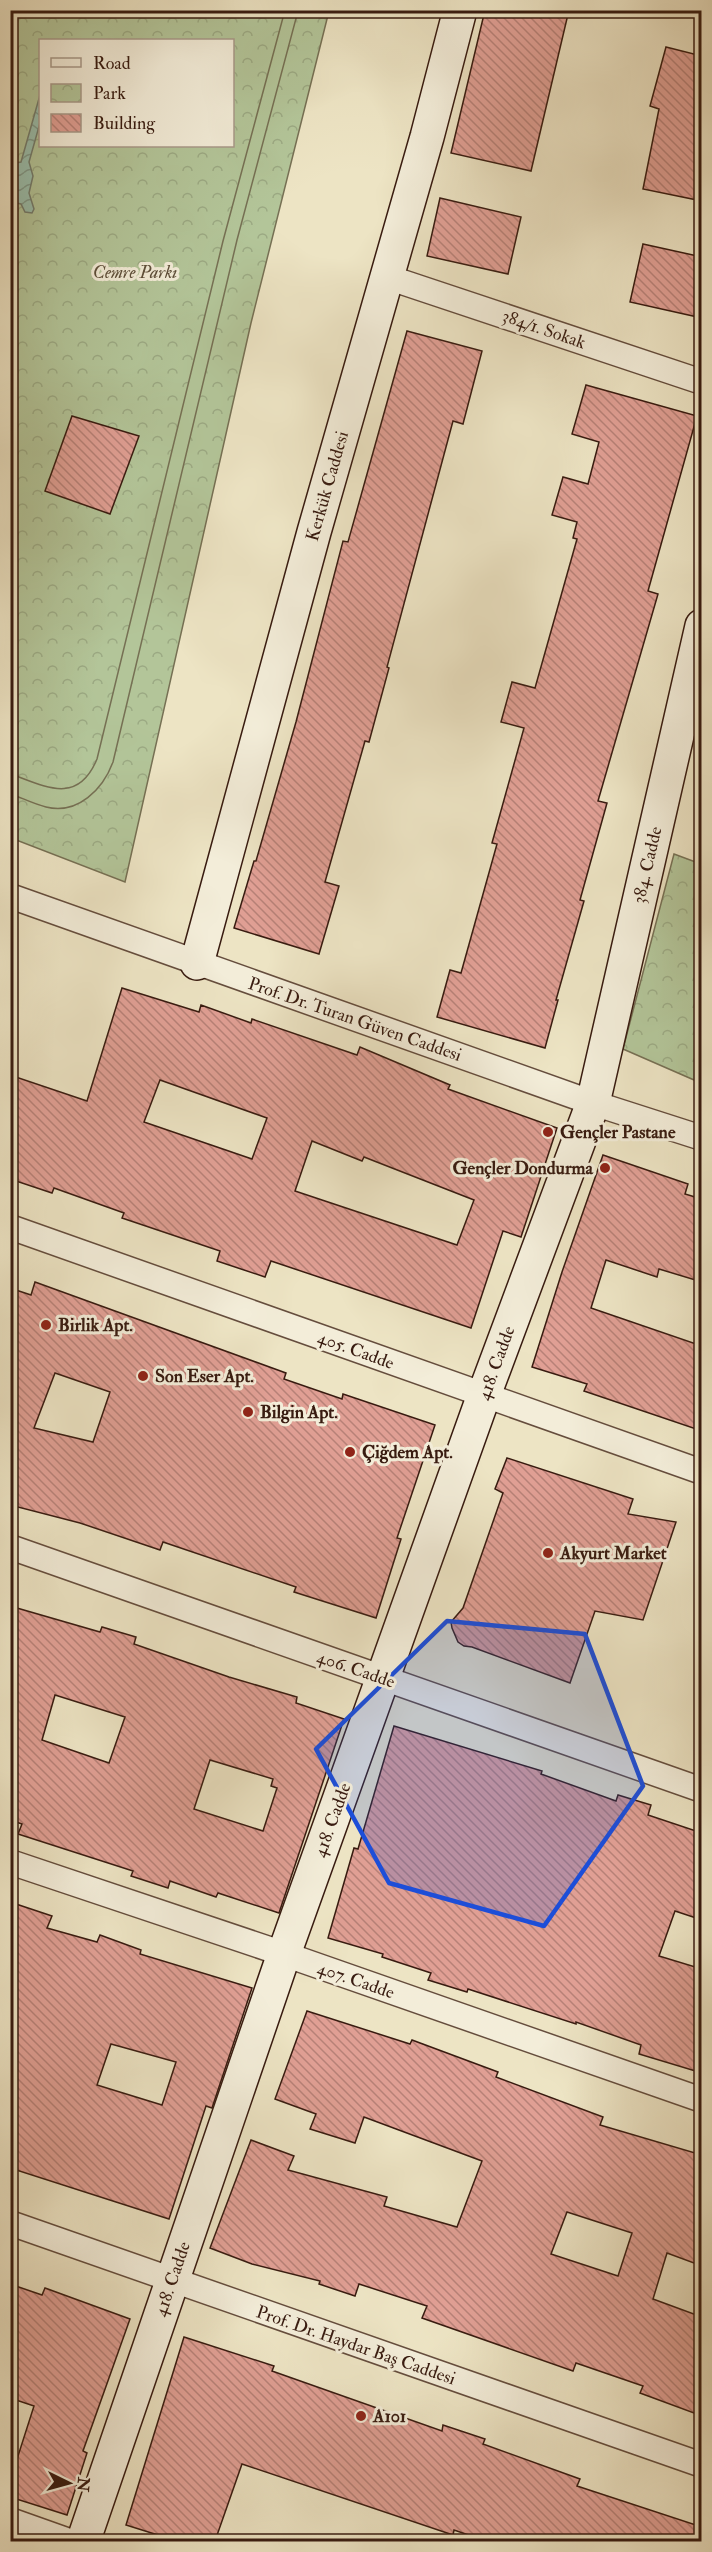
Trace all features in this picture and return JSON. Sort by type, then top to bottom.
[{"type":"street","name":"Kerkük Caddesi","points":[[197,963],[314,532],[460,10]]},
{"type":"street","name":"384/1. Sokak","points":[[387,277],[702,382]]},
{"type":"street","name":"384. Cadde","points":[[593,1103],[702,626]]},
{"type":"street","name":"Prof. Dr. Turan Güven Caddesi","points":[[10,896],[593,1103],[702,1138]]},
{"type":"street","name":"418. Cadde","points":[[83,2541],[284,1954],[484,1395],[593,1103]]},
{"type":"street","name":"405. Cadde","points":[[10,1227],[702,1472]]},
{"type":"street","name":"406. Cadde","points":[[10,1547],[702,1790]]},
{"type":"street","name":"407. Cadde","points":[[10,1862],[284,1954],[702,2100]]},
{"type":"street","name":"Prof. Dr. Haydar Baş Caddesi","points":[[10,2223],[171,2281],[702,2464]]},
{"type":"street","points":[[10,2520],[72,2541]]},
{"type":"highlighted area","points":[[447,1621],[585,1634],[643,1786],[544,1926],[389,1883],[316,1749]]},
{"type":"green space","points":[[285,10],[298,11],[237,240],[113,762],[103,782],[88,798],[69,807],[42,806],[11,794],[11,774],[37,784],[60,789],[80,783],[97,759],[223,241]]},
{"type":"green space","name":"Cemre Parkı","points":[[10,11],[329,11],[251,323],[125,882],[11,838]]},
{"type":"green space","points":[[674,854],[701,864],[701,1083],[623,1049]]},
{"type":"water","points":[[39,99],[39,127],[29,162],[33,176],[29,193],[34,209],[32,213],[25,212],[21,204],[11,202],[11,169],[15,163],[21,162]]},
{"type":"building","points":[[485,10],[569,10],[531,171],[451,153]]},
{"type":"building","points":[[666,47],[702,56],[702,201],[643,189],[659,109],[650,106]]},
{"type":"building","points":[[440,198],[521,217],[508,274],[427,256]]},
{"type":"building","points":[[643,244],[702,257],[702,318],[630,302]]},
{"type":"building","points":[[407,331],[482,351],[463,424],[453,421],[369,742],[365,741],[325,882],[339,886],[319,954],[234,928],[296,722],[343,541],[348,542]]},
{"type":"building","points":[[586,385],[697,416],[648,591],[658,594],[598,801],[607,803],[580,900],[584,901],[545,1048],[437,1017],[450,970],[461,973],[497,844],[492,843],[524,728],[501,722],[512,682],[535,688],[577,539],[573,538],[577,522],[552,515],[563,477],[588,484],[599,442],[572,434]]},
{"type":"building","points":[[72,416],[139,436],[110,514],[45,491]]},
{"type":"building","points":[[122,988],[199,1012],[201,1005],[251,1023],[252,1019],[357,1055],[360,1047],[450,1085],[448,1089],[557,1128],[521,1237],[503,1231],[471,1328],[271,1261],[265,1277],[217,1261],[220,1251],[122,1218],[124,1213],[54,1188],[52,1193],[10,1179],[10,1075],[87,1101]],"holes":[[[160,1080],[267,1118],[252,1159],[144,1122]],[[312,1141],[362,1161],[364,1157],[474,1200],[457,1245],[295,1191]]]},
{"type":"building","points":[[603,1155],[688,1184],[685,1194],[702,1199],[702,1282],[659,1269],[657,1277],[606,1260],[591,1308],[702,1346],[702,1431],[584,1391],[587,1384],[532,1367]]},
{"type":"building","points":[[35,1282],[286,1373],[284,1379],[342,1399],[343,1394],[435,1425],[397,1538],[401,1539],[376,1618],[294,1592],[296,1587],[163,1542],[160,1550],[80,1523],[10,1505],[10,1288],[31,1295]],"holes":[[[55,1373],[110,1392],[93,1442],[34,1428]]]},
{"type":"building","name":"Akyurt Market","points":[[507,1458],[633,1499],[628,1514],[676,1522],[643,1620],[595,1611],[570,1683],[464,1646],[458,1642],[452,1628],[451,1622],[463,1608],[503,1493],[495,1489]]},
{"type":"building","points":[[10,1606],[100,1632],[102,1627],[136,1637],[134,1644],[229,1677],[297,1697],[296,1703],[344,1719],[279,1913],[218,1893],[216,1897],[170,1881],[168,1888],[131,1876],[133,1871],[18,1834],[22,1824],[10,1820]],"holes":[[[55,1695],[125,1717],[109,1763],[42,1740]],[[210,1760],[273,1779],[271,1786],[277,1788],[263,1831],[194,1809]]]},
{"type":"building","points":[[394,1726],[542,1771],[541,1774],[616,1801],[618,1795],[651,1805],[648,1815],[702,1833],[702,1920],[675,1911],[659,1956],[702,1969],[702,2073],[639,2054],[641,2045],[576,2022],[576,2024],[468,1989],[467,1992],[428,1980],[431,1973],[382,1957],[383,1954],[328,1938],[354,1848],[358,1849]]},
{"type":"building","points":[[10,1902],[52,1916],[47,1928],[97,1942],[100,1935],[141,1950],[140,1954],[252,1988],[212,2108],[206,2106],[169,2219],[10,2168]],"holes":[[[111,2044],[176,2062],[162,2105],[97,2085]]]},
{"type":"building","points":[[307,2011],[410,2044],[412,2040],[498,2072],[496,2077],[603,2117],[600,2125],[702,2155],[702,2266],[667,2253],[653,2299],[702,2317],[702,2416],[640,2393],[643,2386],[576,2363],[573,2371],[422,2318],[427,2306],[359,2284],[355,2296],[319,2284],[320,2281],[252,2264],[210,2248],[251,2140],[294,2156],[288,2170],[387,2197],[384,2206],[457,2227],[482,2161],[364,2117],[355,2143],[310,2129],[316,2114],[275,2099]],"holes":[[[567,2212],[632,2233],[618,2276],[551,2254]]]},
{"type":"building","points":[[10,2284],[42,2295],[45,2288],[130,2319],[83,2451],[87,2453],[67,2515],[10,2497],[10,2481],[34,2406],[10,2398]]},
{"type":"building","points":[[184,2337],[274,2366],[272,2371],[442,2431],[443,2425],[485,2439],[483,2444],[580,2479],[577,2486],[702,2527],[702,2541],[486,2541],[454,2530],[453,2535],[242,2464],[215,2541],[177,2541],[126,2525]]},
{"type":"place","name":"Gençler Pastane","points":[[548,1132]]},
{"type":"place","name":"Gençler Dondurma","points":[[605,1168]]},
{"type":"place","name":"Birlik Apt.","points":[[46,1325]]},
{"type":"place","name":"Son Eser Apt.","points":[[143,1376]]},
{"type":"place","name":"Bilgin Apt.","points":[[248,1412]]},
{"type":"place","name":"Çiğdem Apt.","points":[[350,1452]]},
{"type":"place","name":"Akyurt Market","points":[[548,1553]]},
{"type":"place","name":"A101","points":[[361,2416]]}]
